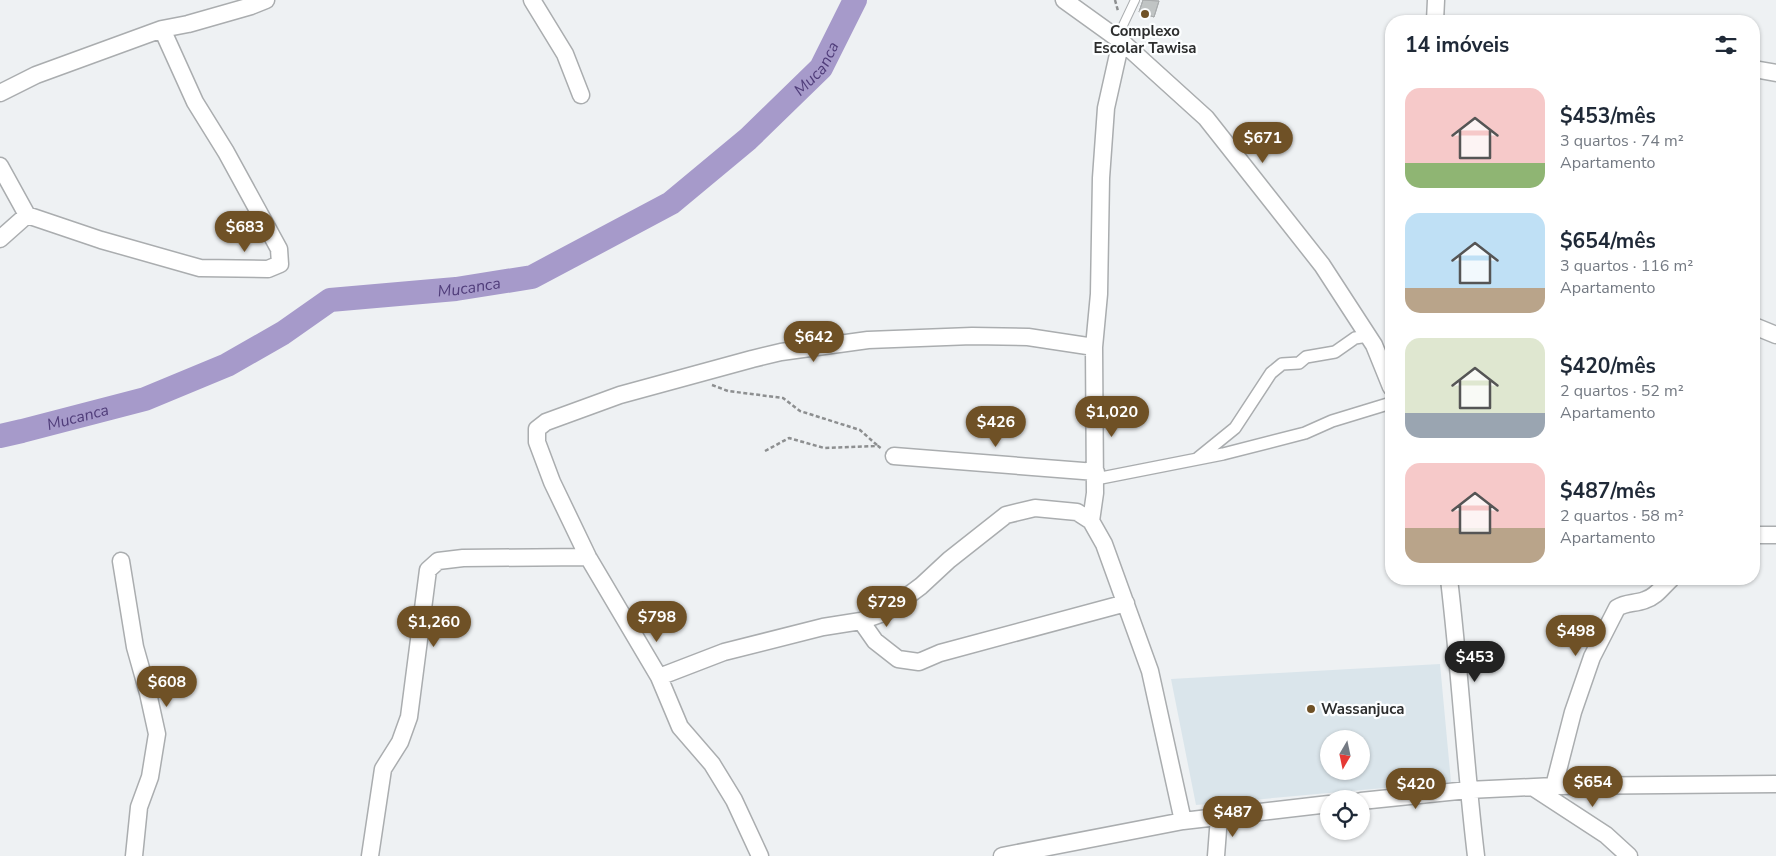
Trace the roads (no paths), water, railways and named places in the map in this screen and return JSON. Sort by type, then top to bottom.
[{"type":"street","points":[[0,92],[36,75],[162,29],[188,24],[266,0]]},
{"type":"street","points":[[532,0],[565,54],[581,95]]},
{"type":"street","points":[[1064,0],[1119,40],[1206,118],[1322,265],[1374,345],[1385,372]]},
{"type":"street","points":[[1435,15],[1436,0]]},
{"type":"street","points":[[0,166],[27,214],[101,240],[200,268],[268,268],[280,264],[279,249],[226,152],[195,102],[162,29]]},
{"type":"street","points":[[1091,521],[1096,492],[1094,347],[1099,294],[1101,178],[1106,108],[1119,40]]},
{"type":"street","points":[[1760,69],[1776,73]]},
{"type":"street","points":[[0,239],[27,214]]},
{"type":"street","points":[[1760,328],[1776,335]]},
{"type":"street","points":[[760,856],[734,800],[712,764],[680,727],[659,677],[588,557],[552,482],[537,442],[537,429],[546,422],[620,395],[781,352],[868,340],[972,336],[1028,337],[1094,347]]},
{"type":"street","points":[[1197,459],[1235,428],[1271,373],[1282,364],[1298,363],[1306,357],[1334,352],[1355,338],[1368,336]]},
{"type":"street","points":[[894,456],[1096,475],[1197,459],[1304,434],[1332,421],[1385,405]]},
{"type":"street","points":[[659,677],[724,652],[823,627],[861,621],[886,612],[1006,515],[1035,508],[1076,512],[1091,521],[1104,544],[1150,671],[1182,821]]},
{"type":"street","points":[[1760,535],[1776,535]]},
{"type":"street","points":[[370,856],[383,769],[400,742],[409,717],[428,570],[438,560],[588,557]]},
{"type":"street","points":[[121,561],[135,647],[157,734],[150,777],[139,808],[134,856]]},
{"type":"street","points":[[1450,585],[1468,790],[1476,856]]},
{"type":"street","points":[[1554,786],[1573,712],[1592,658],[1617,608],[1624,603],[1645,600],[1654,596],[1665,585]]},
{"type":"street","points":[[861,621],[876,641],[898,659],[919,662],[940,653],[1126,603]]},
{"type":"street","points":[[1370,800],[1468,790],[1554,786],[1776,784]]},
{"type":"street","points":[[1534,788],[1606,835],[1629,856]]},
{"type":"street","points":[[1002,856],[1182,821],[1320,805]]},
{"type":"street","points":[[1216,856],[1219,817]]},
{"type":"lane","points":[[1119,40],[1135,0]]},
{"type":"waterway","name":"Mucanca","points":[[0,436],[145,399],[227,365],[283,333],[330,300],[456,289],[532,277],[671,203],[748,139],[821,68],[855,0]]},
{"type":"place","name":"Complexo Escolar Tawisa","points":[[1145,14]]},
{"type":"place","name":"Wassanjuca","points":[[1311,709]]}]
